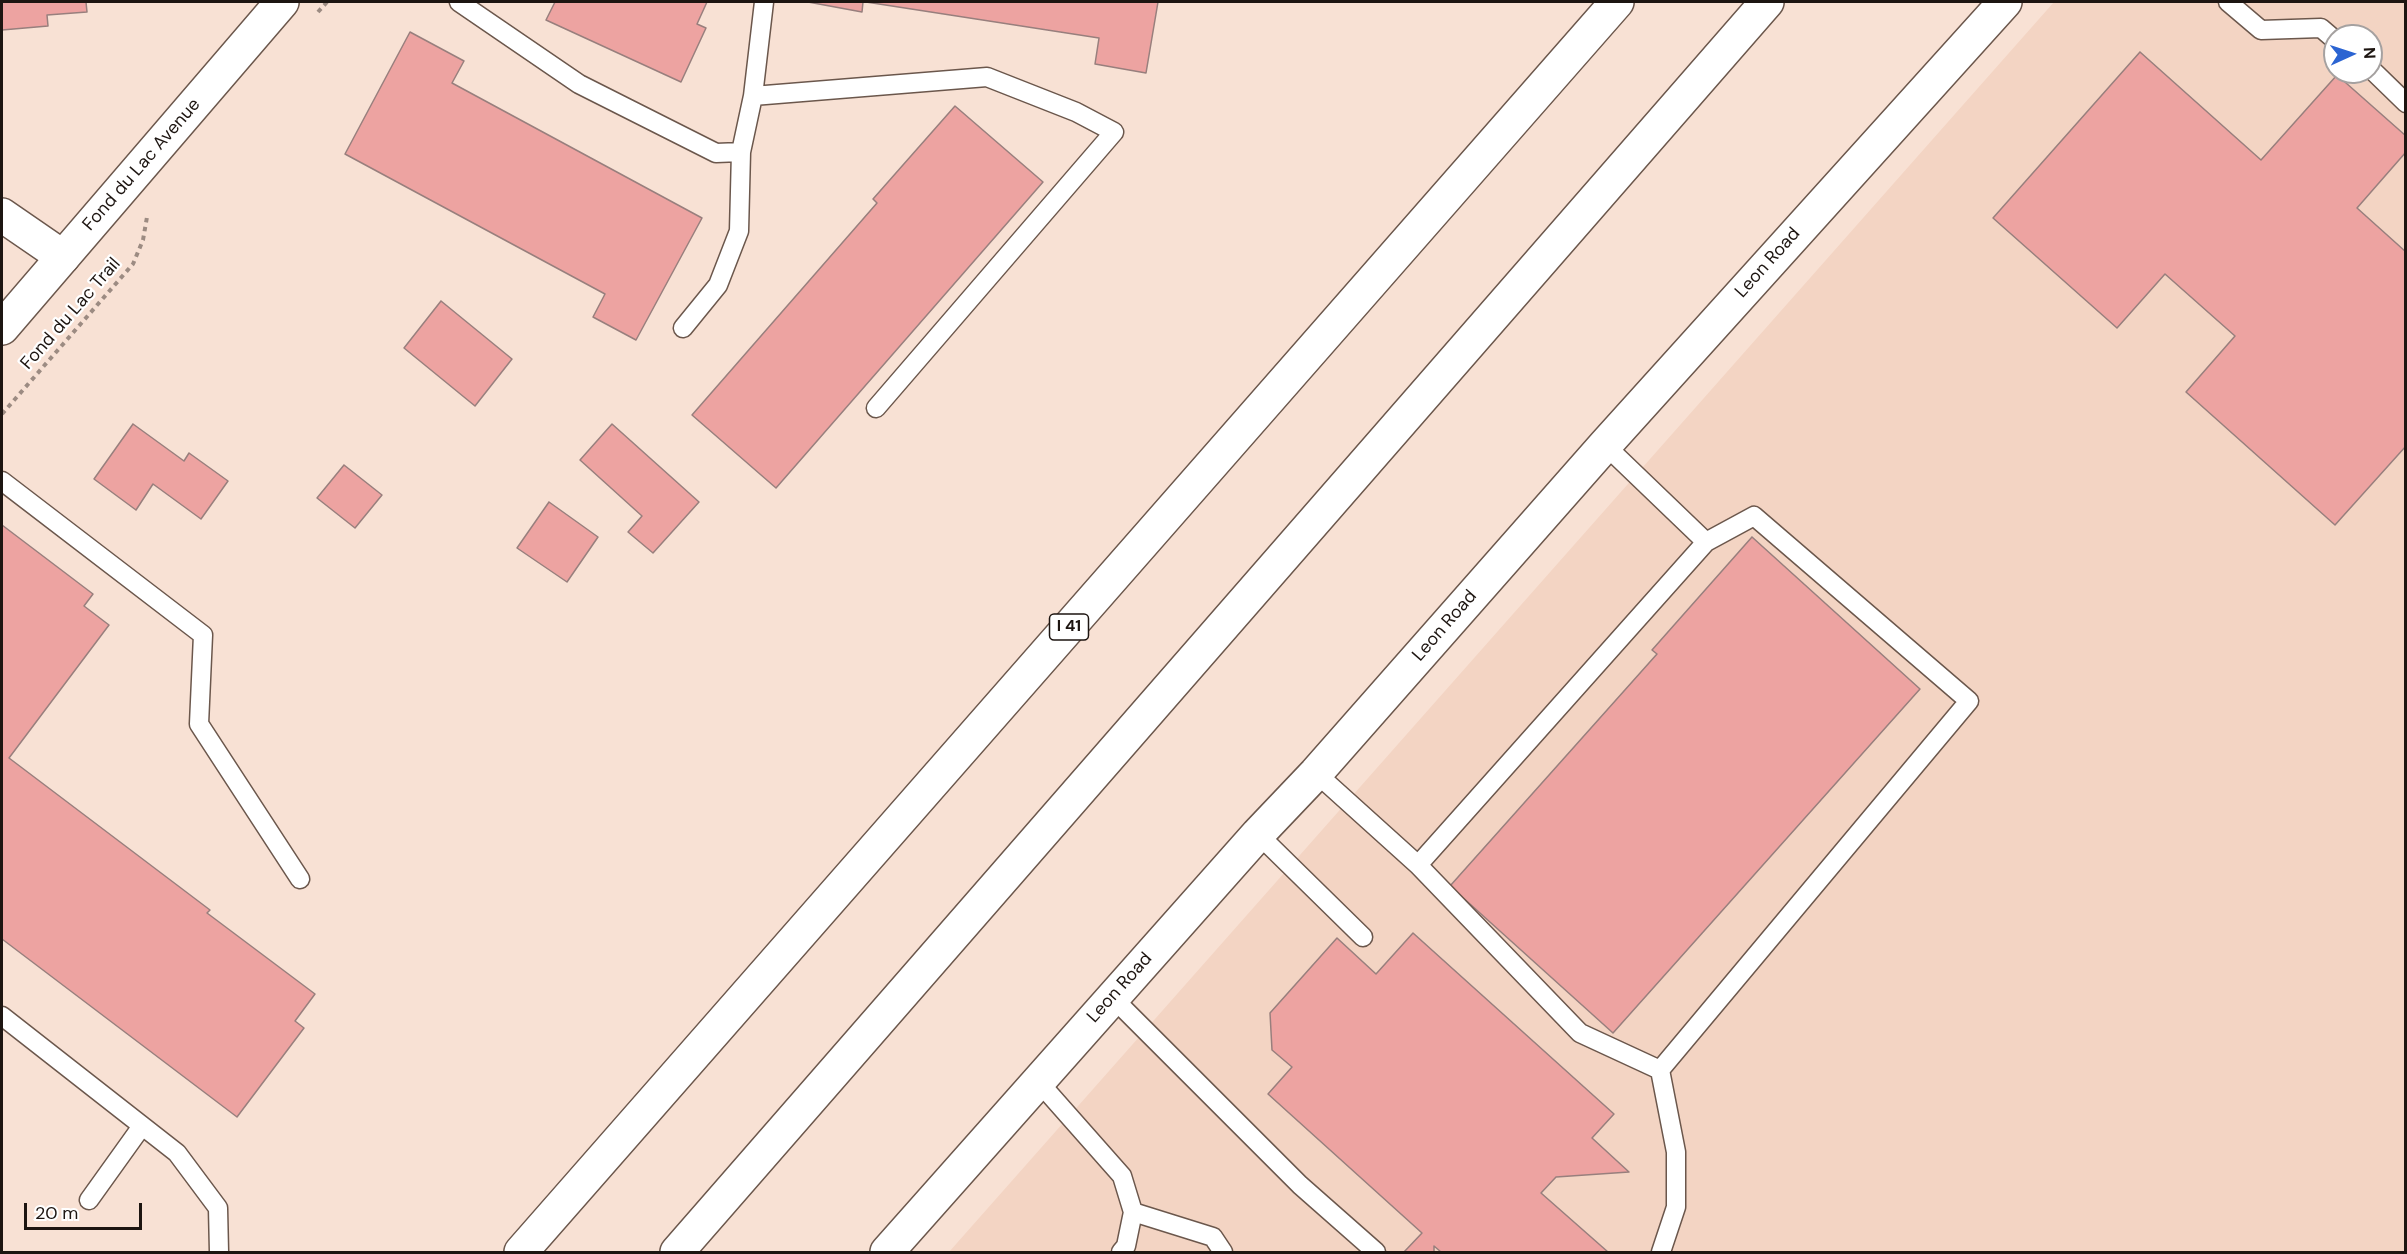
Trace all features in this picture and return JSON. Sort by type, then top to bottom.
[{"type":"main road","name":"Fond du Lac Avenue","points":[[2,328],[282,2]]},
{"type":"main road","name":"I 41","points":[[521,1252],[1617,2]]},
{"type":"main road","points":[[677,1252],[1767,2]]},
{"type":"main road","name":"Leon Road","points":[[887,1252],[1112,997],[1258,834],[1316,773],[1605,444],[2005,2]]},
{"type":"main road","points":[[2,215],[63,257]]},
{"type":"lane","points":[[459,2],[579,84],[716,153],[741,152]]},
{"type":"lane","points":[[683,328],[718,285],[740,231],[741,152],[753,96],[764,2]]},
{"type":"lane","points":[[2228,2],[2261,30],[2320,28],[2323,30]]},
{"type":"lane","points":[[753,96],[987,77],[1076,112],[1114,132],[876,408]]},
{"type":"lane","points":[[2383,81],[2406,103]]},
{"type":"lane","points":[[1605,444],[1706,542]]},
{"type":"lane","points":[[2,481],[202,635],[199,724],[300,879]]},
{"type":"lane","points":[[1418,865],[1706,542],[1754,516],[1969,701],[1660,1070]]},
{"type":"lane","points":[[1316,773],[1418,865],[1580,1033],[1660,1070]]},
{"type":"lane","points":[[1258,834],[1363,937]]},
{"type":"lane","points":[[1112,997],[1300,1185],[1376,1252]]},
{"type":"lane","points":[[2,1016],[177,1153],[218,1208],[219,1252]]},
{"type":"lane","points":[[1660,1070],[1676,1152],[1676,1207],[1661,1252]]},
{"type":"lane","points":[[1038,1081],[1122,1176],[1133,1212],[1126,1246],[1121,1252]]},
{"type":"lane","points":[[89,1200],[142,1126]]},
{"type":"lane","points":[[1133,1212],[1213,1237],[1223,1252]]},
{"type":"path","points":[[311,20],[327,2]]},
{"type":"path","name":"Fond du Lac Trail","points":[[2,414],[133,264],[142,240],[148,210]]},
{"type":"shaded area","points":[[2054,2],[2405,2],[2405,1252],[949,1252]]},
{"type":"building","points":[[2,2],[86,2],[87,12],[47,15],[48,26],[2,30]]},
{"type":"building","points":[[555,2],[707,2],[697,24],[706,28],[681,82],[546,20]]},
{"type":"building","points":[[808,2],[863,2],[862,12]]},
{"type":"building","points":[[866,2],[1158,2],[1146,73],[1095,64],[1099,38]]},
{"type":"building","points":[[410,32],[464,61],[452,83],[702,218],[636,340],[593,317],[605,294],[345,154]]},
{"type":"building","points":[[2140,52],[2261,160],[2329,84],[2347,84],[2406,136],[2406,152],[2357,208],[2406,252],[2406,446],[2335,525],[2186,392],[2235,336],[2165,274],[2117,328],[1993,218]]},
{"type":"building","points":[[955,106],[1043,182],[776,488],[692,415],[877,203],[873,199]]},
{"type":"building","points":[[441,301],[512,359],[475,406],[404,348]]},
{"type":"building","points":[[133,424],[184,461],[189,453],[228,481],[201,519],[153,484],[136,510],[94,479]]},
{"type":"building","points":[[612,424],[699,502],[653,553],[628,532],[642,516],[580,460]]},
{"type":"building","points":[[344,465],[382,495],[355,528],[317,498]]},
{"type":"building","points":[[549,502],[598,537],[567,582],[517,548]]},
{"type":"building","points":[[2,525],[93,594],[84,606],[109,625],[9,758],[210,910],[207,913],[315,994],[295,1021],[304,1028],[237,1117],[2,939]]},
{"type":"building","points":[[1752,537],[1920,689],[1613,1033],[1450,886],[1657,654],[1652,650]]},
{"type":"building","points":[[1413,933],[1614,1114],[1592,1138],[1629,1172],[1556,1177],[1541,1193],[1608,1252],[1441,1252],[1434,1246],[1434,1252],[1404,1252],[1422,1233],[1268,1094],[1292,1067],[1272,1050],[1270,1013],[1337,938],[1376,974]]}]
